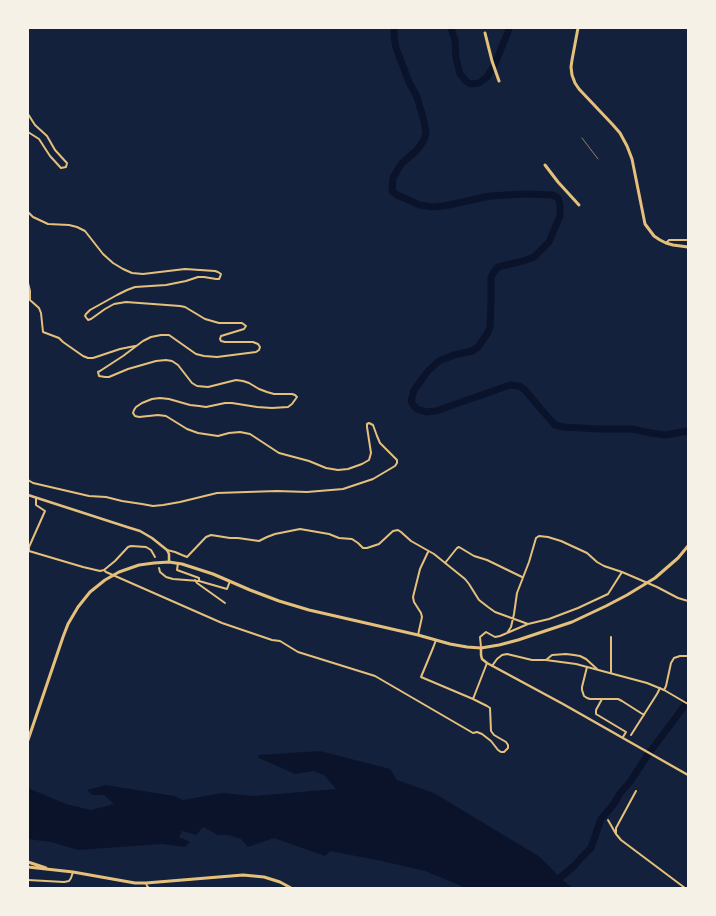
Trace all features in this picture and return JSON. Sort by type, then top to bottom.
[{"type":"main road","points":[[578,28],[572,60],[572,75],[579,89],[620,133],[627,146],[632,159],[645,224],[654,236],[666,243],[688,247]]},
{"type":"main road","points":[[485,33],[499,81]]},
{"type":"main road","points":[[545,165],[579,205]]},
{"type":"main road","points":[[28,495],[140,531],[167,550],[169,554],[169,562]]},
{"type":"main road","points":[[28,740],[63,637],[68,624],[78,607],[97,585],[112,576],[139,565],[154,562],[178,563],[197,568],[279,601],[308,610],[418,635],[450,644],[481,648],[518,640],[572,622],[606,606],[654,578],[678,558],[688,546]]},
{"type":"main road","points":[[481,648],[481,656],[486,663],[623,737],[688,775]]},
{"type":"main road","points":[[28,862],[50,869]]},
{"type":"main road","points":[[28,867],[146,883],[243,875],[264,877],[280,882],[290,888]]},
{"type":"street","points":[[28,114],[47,136],[55,150],[67,163],[66,167],[61,168],[50,156],[39,139],[28,132]]},
{"type":"street","points":[[28,212],[33,217],[48,224],[69,225],[85,231],[113,264],[132,273],[143,274],[185,269],[215,271],[221,274],[219,279],[198,277],[166,285],[135,287],[90,310],[86,314],[88,320],[114,304],[126,302],[180,306],[185,307],[205,319],[219,323],[242,323],[246,326],[244,329],[221,336],[221,341],[253,342],[258,344],[260,347],[256,352],[204,356],[196,354],[169,335],[161,334],[147,339],[136,346],[98,372],[99,376],[109,377],[156,361],[166,360],[172,361],[178,365],[192,383],[197,386],[208,387],[236,380],[249,383],[259,389],[274,394],[292,394],[297,397],[288,407],[272,408],[232,403],[206,407],[160,398],[152,399],[136,407],[133,413],[135,416],[166,416],[187,429],[198,433],[218,436],[240,432],[250,434],[279,453],[309,461],[326,468],[338,470],[362,464],[369,460],[370,448],[367,424],[370,423],[373,425],[380,443],[397,460],[395,466],[373,479],[343,489],[308,492],[277,491],[217,493],[180,502],[153,506],[106,497],[89,496],[33,483],[28,480]]},
{"type":"street","points":[[666,243],[669,240],[688,240]]},
{"type":"street","points":[[28,283],[30,300],[39,308],[41,312],[43,332],[59,338],[83,356],[93,358],[120,349],[136,346]]},
{"type":"street","points":[[36,498],[36,505],[45,511],[28,551],[100,571],[104,570],[128,547],[131,546],[146,547],[151,550],[155,556]]},
{"type":"street","points":[[167,550],[187,556],[206,537],[211,535],[259,540],[275,534],[300,529],[329,534],[339,538],[352,539],[363,548],[366,548],[379,544],[394,531],[398,530],[411,541],[428,552],[434,554],[465,578],[480,600],[488,607],[495,612],[528,624]]},
{"type":"street","points":[[508,633],[511,627],[516,606],[517,593],[522,577],[529,562],[536,538],[539,536],[561,541],[588,553],[604,566],[622,572],[678,598],[688,601]]},
{"type":"street","points":[[445,563],[457,548],[459,548],[522,577]]},
{"type":"street","points":[[418,635],[422,617],[413,597],[420,569],[428,552]]},
{"type":"street","points":[[178,563],[177,570],[199,578],[198,581]]},
{"type":"street","points":[[159,568],[163,575],[169,578],[195,580],[227,589],[230,581]]},
{"type":"street","points":[[104,570],[222,623],[272,640],[280,641],[298,652],[375,676],[473,733],[477,732],[482,734],[491,741],[498,750],[504,752],[508,748],[508,745],[506,742],[494,735],[492,731],[490,708],[473,699],[421,677],[436,640]]},
{"type":"street","points":[[481,648],[480,636],[486,632],[495,637],[500,636],[528,624],[550,619],[608,594],[622,572]]},
{"type":"street","points":[[195,580],[225,603]]},
{"type":"street","points":[[611,637],[611,673]]},
{"type":"street","points":[[492,666],[502,655],[507,654],[532,660],[546,660],[576,664],[647,683],[667,691],[688,704]]},
{"type":"street","points":[[546,660],[552,655],[566,654],[580,656],[586,659],[597,669]]},
{"type":"street","points":[[664,690],[671,663],[674,658],[688,656]]},
{"type":"street","points":[[473,699],[486,663]]},
{"type":"street","points":[[587,667],[582,687],[582,693],[584,696],[590,699],[618,699],[644,715]]},
{"type":"street","points":[[631,735],[660,688]]},
{"type":"street","points":[[602,699],[596,710],[596,714],[626,732],[623,737]]},
{"type":"street","points":[[616,834],[616,828],[636,791]]},
{"type":"street","points":[[608,820],[621,840],[685,888]]},
{"type":"street","points":[[28,880],[64,882],[69,881],[73,872]]},
{"type":"street","points":[[146,883],[149,888]]},
{"type":"water","points":[[320,751],[390,769],[397,780],[434,793],[540,857],[572,888],[463,888],[425,871],[330,851],[325,856],[274,838],[248,847],[241,839],[229,835],[218,835],[203,827],[196,835],[182,831],[179,837],[190,842],[185,847],[162,844],[78,850],[51,842],[28,839],[28,788],[66,804],[91,810],[114,804],[104,795],[92,795],[87,790],[106,785],[174,796],[183,800],[222,793],[254,796],[336,789],[324,775],[313,771],[295,774],[259,758],[258,755]]},
{"type":"waterway","points":[[394,28],[396,48],[409,82],[417,97],[426,133],[424,140],[417,150],[401,164],[393,178],[392,191],[397,195],[420,205],[432,207],[444,206],[490,196],[524,194],[553,195],[558,198],[560,205],[560,216],[549,242],[534,257],[498,267],[491,277],[490,327],[478,347],[472,351],[454,355],[439,361],[428,371],[414,390],[411,401],[414,406],[417,409],[426,412],[436,411],[510,385],[519,386],[524,389],[555,425],[599,429],[632,429],[665,435],[688,431]]},
{"type":"waterway","points":[[451,28],[455,41],[456,58],[460,74],[470,84],[479,83],[487,77],[494,66],[509,28]]},
{"type":"waterway","points":[[555,888],[556,881],[574,866],[591,848],[601,819],[614,804],[620,793],[630,782],[647,756],[688,701]]},
{"type":"railway","points":[[582,138],[598,159]]}]
